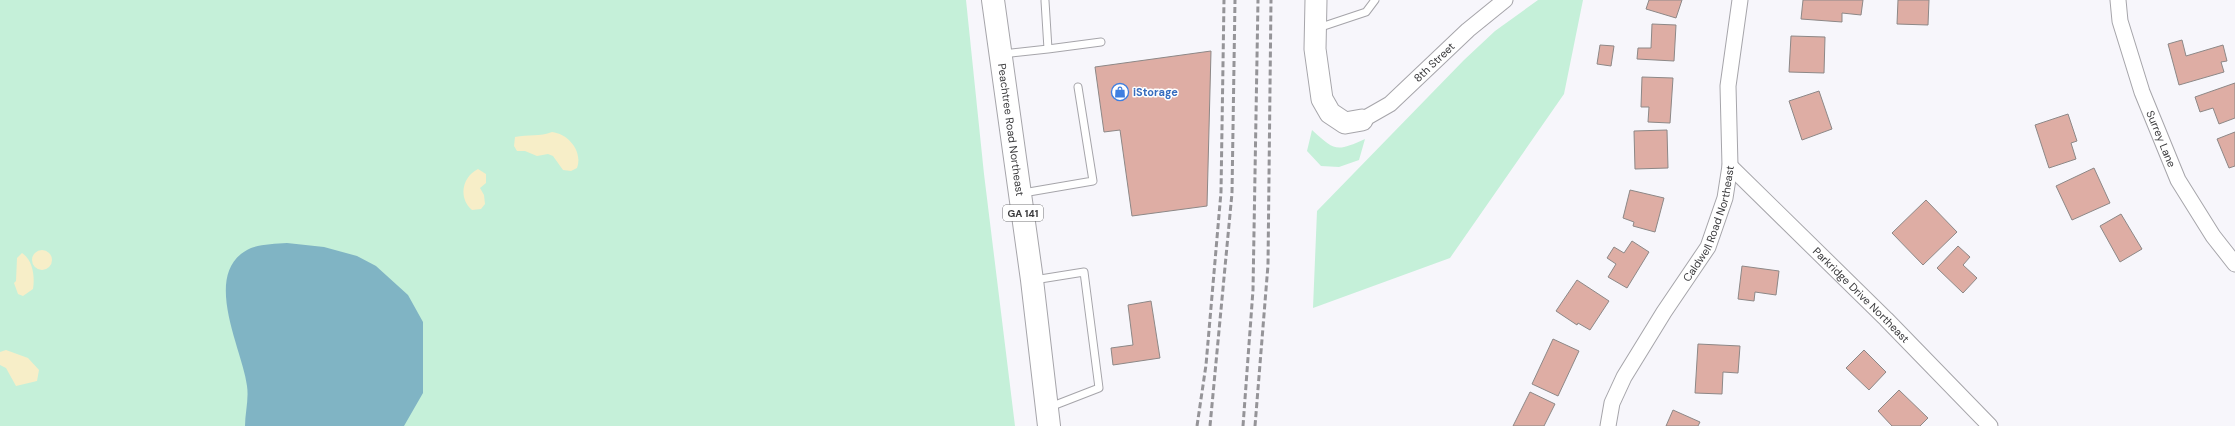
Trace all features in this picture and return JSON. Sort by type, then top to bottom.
[{"type":"highway","name":"Peachtree Road Northeast","points":[[993,0],[1032,280],[1048,417]]},
{"type":"street","points":[[1316,0],[1316,49],[1322,99],[1330,113],[1345,123],[1362,120]]},
{"type":"street","name":"8th Street","points":[[1362,120],[1390,104],[1468,30],[1505,0]]},
{"type":"street","name":"Caldwell Road Northeast","points":[[1608,426],[1612,403],[1624,377],[1664,312],[1708,247],[1725,198],[1730,166],[1728,86],[1740,0]]},
{"type":"street","name":"Surrey Lane","points":[[2118,0],[2120,21],[2142,92],[2178,180],[2213,236],[2235,264]]},
{"type":"street","name":"Parkridge Drive Northeast","points":[[1730,166],[1886,319],[1990,426]]},
{"type":"lane","points":[[1316,29],[1366,12],[1375,0]]},
{"type":"lane","points":[[1045,1],[1048,49]]},
{"type":"lane","points":[[1001,54],[1101,42]]},
{"type":"lane","points":[[1020,193],[1093,181],[1078,87]]},
{"type":"lane","points":[[1032,280],[1084,272],[1099,388],[1048,417]]},
{"type":"green space","points":[[0,0],[966,0],[984,174],[1015,426],[0,426]]},
{"type":"green space","points":[[1538,0],[1583,0],[1564,94],[1450,258],[1313,308],[1317,211],[1464,60],[1495,31]]},
{"type":"green space","points":[[1312,130],[1331,146],[1336,147],[1348,146],[1365,139],[1359,160],[1339,167],[1321,166],[1307,151]]},
{"type":"sand","points":[[552,132],[564,136],[573,145],[578,156],[577,168],[571,171],[563,170],[553,156],[548,154],[537,156],[525,151],[517,151],[514,146],[515,137]]},
{"type":"sand","points":[[478,169],[486,174],[486,183],[480,188],[484,195],[485,204],[481,209],[472,210],[465,200],[464,188],[468,177]]},
{"type":"sand","points":[[42,250],[49,253],[52,260],[49,267],[42,270],[35,267],[32,260],[35,253]]},
{"type":"sand","points":[[22,253],[31,264],[34,279],[33,289],[23,296],[18,294],[14,283],[16,281],[17,258]]},
{"type":"sand","points":[[6,350],[28,358],[39,370],[37,381],[16,386],[6,368],[0,365],[0,352]]},
{"type":"water","points":[[287,243],[324,247],[357,256],[376,266],[408,295],[423,322],[423,393],[404,426],[245,426],[248,396],[247,386],[228,312],[226,292],[228,274],[236,259],[251,248]]},
{"type":"building","points":[[1649,0],[1682,0],[1676,18],[1646,9]]},
{"type":"building","points":[[1803,0],[1863,0],[1861,15],[1842,13],[1842,22],[1801,19]]},
{"type":"building","points":[[1898,0],[1929,0],[1928,25],[1897,24]]},
{"type":"building","points":[[1652,24],[1676,25],[1674,61],[1637,59],[1638,48],[1651,48]]},
{"type":"building","points":[[1791,36],[1825,37],[1824,73],[1789,72]]},
{"type":"building","points":[[2182,40],[2186,56],[2223,45],[2227,61],[2221,62],[2224,72],[2179,85],[2168,44]]},
{"type":"building","points":[[1600,45],[1614,46],[1611,66],[1597,64]]},
{"type":"building","points":[[1211,51],[1207,206],[1132,216],[1120,130],[1104,132],[1095,67]]},
{"type":"building","points":[[1642,77],[1673,78],[1670,123],[1648,122],[1649,107],[1641,107]]},
{"type":"building","points":[[2235,83],[2235,118],[2219,124],[2213,108],[2200,112],[2195,97]]},
{"type":"building","points":[[1819,91],[1832,129],[1802,140],[1789,101]]},
{"type":"building","points":[[2068,114],[2077,141],[2071,143],[2076,159],[2049,168],[2035,125]]},
{"type":"building","points":[[1667,130],[1668,168],[1635,169],[1634,131]]},
{"type":"building","points":[[2235,132],[2235,166],[2229,168],[2217,139]]},
{"type":"building","points":[[2094,168],[2110,203],[2072,220],[2056,186]]},
{"type":"building","points":[[1630,190],[1664,198],[1655,232],[1633,226],[1634,222],[1623,218]]},
{"type":"building","points":[[1926,200],[1957,232],[1923,265],[1892,233]]},
{"type":"building","points":[[2121,214],[2142,249],[2120,262],[2100,226]]},
{"type":"building","points":[[1632,241],[1649,252],[1627,288],[1608,277],[1616,264],[1607,258],[1614,247],[1624,253]]},
{"type":"building","points":[[1958,246],[1970,257],[1963,265],[1977,278],[1963,293],[1937,268]]},
{"type":"building","points":[[1742,266],[1779,271],[1776,295],[1755,292],[1754,301],[1738,299]]},
{"type":"building","points":[[1577,280],[1609,301],[1590,330],[1578,323],[1577,325],[1556,311]]},
{"type":"building","points":[[1151,301],[1160,358],[1113,365],[1111,348],[1133,345],[1128,305]]},
{"type":"building","points":[[1553,339],[1579,351],[1558,396],[1532,384]]},
{"type":"building","points":[[1698,344],[1740,346],[1738,373],[1723,372],[1722,394],[1695,393]]},
{"type":"building","points":[[1864,350],[1886,372],[1869,390],[1846,368]]},
{"type":"building","points":[[1899,390],[1928,418],[1920,426],[1892,426],[1878,411]]},
{"type":"building","points":[[1530,392],[1555,404],[1544,426],[1513,426]]},
{"type":"building","points":[[1673,410],[1700,422],[1698,426],[1666,426]]},
{"type":"railway","points":[[1197,426],[1206,365],[1221,192],[1224,0]]},
{"type":"railway","points":[[1210,426],[1232,193],[1235,0]]},
{"type":"railway","points":[[1243,426],[1253,290],[1258,0]]},
{"type":"railway","points":[[1255,426],[1268,265],[1271,0]]},
{"type":"place","name":"iStorage","points":[[1120,92]]}]
